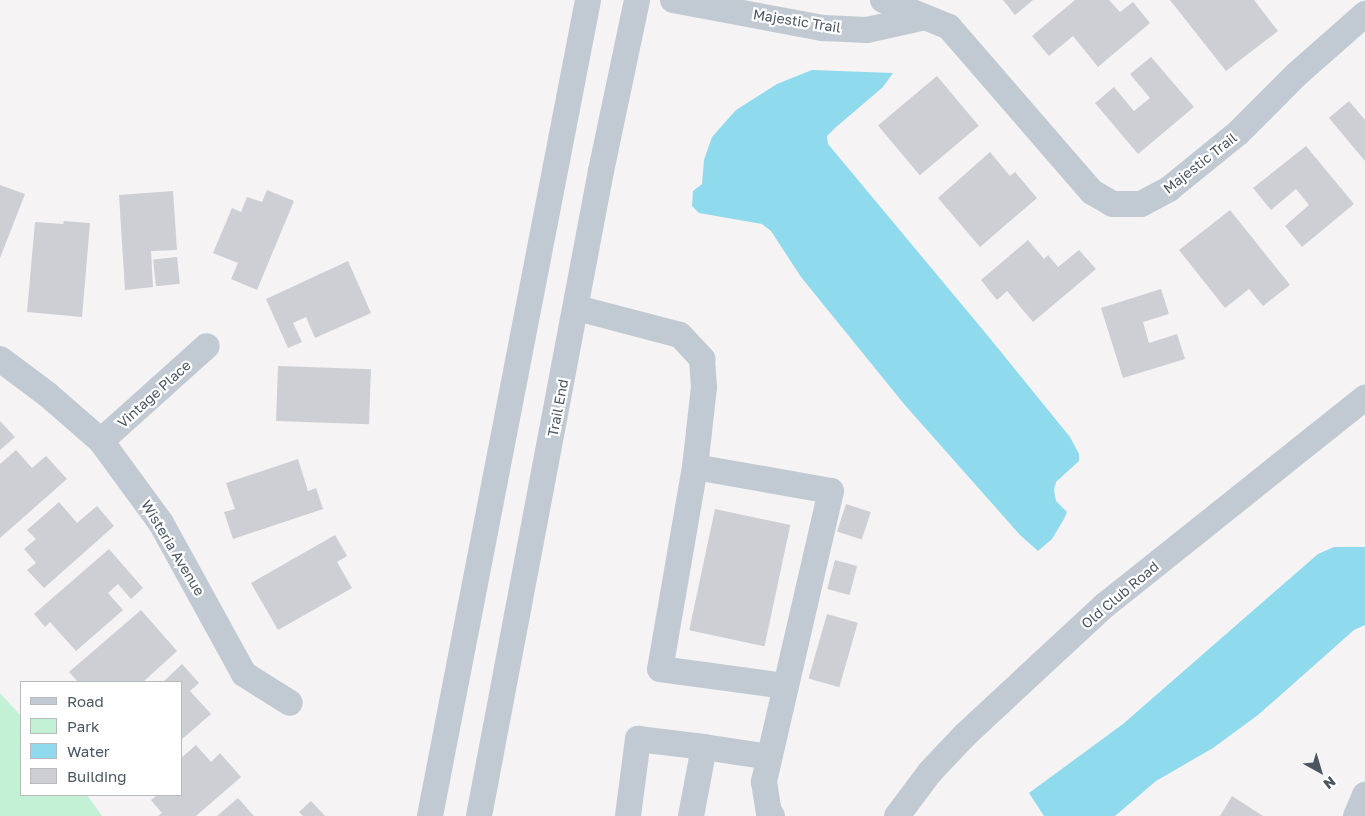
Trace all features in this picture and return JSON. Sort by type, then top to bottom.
[{"type":"street","points":[[430,816],[588,0]]},
{"type":"street","name":"Trail End","points":[[479,816],[577,308],[601,171],[637,0]]},
{"type":"street","name":"Majestic Trail","points":[[673,0],[823,28],[866,30],[921,18]]},
{"type":"street","name":"Majestic Trail","points":[[883,0],[921,18],[950,27],[969,46],[1092,192],[1113,204],[1141,204],[1169,189],[1238,133],[1297,74],[1365,14]]},
{"type":"street","points":[[577,308],[680,335],[702,359],[704,387],[695,467],[660,669],[784,686]]},
{"type":"street","name":"Vintage Place","points":[[101,441],[207,346]]},
{"type":"street","name":"Wisteria Avenue","points":[[0,359],[47,394],[101,441],[161,523],[244,674],[290,703]]},
{"type":"street","name":"Old Club Road","points":[[904,813],[965,735],[1104,606],[1365,398]]},
{"type":"street","points":[[695,467],[831,491],[784,686],[764,782],[768,812],[772,816]]},
{"type":"street","points":[[628,816],[638,739],[770,757]]},
{"type":"street","points":[[691,816],[704,747]]},
{"type":"street","points":[[1356,816],[1365,795]]},
{"type":"green space","points":[[0,693],[20,715],[20,796],[88,796],[102,816],[0,816]]},
{"type":"water","points":[[812,70],[893,73],[883,87],[827,136],[828,144],[1070,437],[1079,454],[1079,461],[1056,482],[1054,490],[1056,501],[1067,512],[1052,539],[1038,551],[1020,535],[904,404],[801,277],[771,231],[762,224],[699,213],[692,206],[693,191],[702,184],[704,160],[712,137],[736,110],[777,84]]},
{"type":"water","points":[[1334,547],[1365,547],[1365,625],[1354,630],[1258,715],[1213,748],[1156,781],[1115,816],[1044,816],[1029,793],[1123,724],[1318,554]]},
{"type":"building","points":[[1003,0],[1033,0],[1015,15]]},
{"type":"building","points":[[1075,0],[1109,0],[1120,12],[1133,2],[1150,23],[1098,67],[1073,36],[1049,56],[1032,36]]},
{"type":"building","points":[[1170,0],[1254,0],[1278,31],[1226,71]]},
{"type":"building","points":[[1151,57],[1194,107],[1138,154],[1095,103],[1114,87],[1134,111],[1150,98],[1130,74]]},
{"type":"building","points":[[937,76],[979,126],[920,175],[878,125]]},
{"type":"building","points":[[1349,101],[1365,120],[1365,161],[1329,118]]},
{"type":"building","points":[[1306,146],[1354,204],[1302,247],[1285,226],[1309,205],[1296,189],[1271,210],[1253,188]]},
{"type":"building","points":[[990,152],[1010,176],[1015,172],[1037,198],[980,247],[938,198]]},
{"type":"building","points":[[0,185],[25,194],[0,258]]},
{"type":"building","points":[[267,190],[294,201],[257,290],[231,279],[238,263],[213,253],[232,208],[241,212],[247,197],[262,202]]},
{"type":"building","points":[[173,191],[177,250],[151,251],[153,287],[125,290],[119,195]]},
{"type":"building","points":[[1230,210],[1290,285],[1263,306],[1249,289],[1225,308],[1179,250]]},
{"type":"building","points":[[64,221],[90,223],[82,317],[27,312],[35,222],[63,224]]},
{"type":"building","points":[[1028,240],[1044,259],[1048,255],[1058,267],[1079,250],[1096,269],[1033,322],[1007,291],[997,300],[981,280]]},
{"type":"building","points":[[177,257],[180,284],[156,286],[153,260]]},
{"type":"building","points":[[348,261],[371,313],[315,338],[306,317],[293,323],[302,342],[288,348],[266,299]]},
{"type":"building","points":[[1161,289],[1169,314],[1143,322],[1149,343],[1177,334],[1185,359],[1123,378],[1101,308]]},
{"type":"building","points":[[278,366],[371,369],[369,424],[276,421]]},
{"type":"building","points":[[0,421],[15,437],[0,450]]},
{"type":"building","points":[[16,450],[32,468],[46,456],[67,479],[0,538],[0,464]]},
{"type":"building","points":[[298,459],[308,491],[316,488],[323,509],[233,539],[224,512],[235,509],[226,483]]},
{"type":"building","points":[[59,502],[77,523],[97,506],[114,526],[44,588],[27,570],[36,563],[24,549],[36,539],[27,530]]},
{"type":"building","points":[[846,504],[871,512],[862,540],[837,532]]},
{"type":"building","points":[[715,509],[790,525],[765,646],[689,630]]},
{"type":"building","points":[[335,535],[347,556],[337,562],[352,588],[278,630],[251,583]]},
{"type":"building","points":[[109,549],[143,588],[131,599],[118,584],[108,593],[123,610],[76,651],[50,622],[45,627],[34,614]]},
{"type":"building","points":[[835,560],[857,566],[849,595],[827,589]]},
{"type":"building","points":[[141,610],[177,651],[144,681],[77,681],[69,672]]},
{"type":"building","points":[[827,614],[858,623],[839,687],[809,678]]},
{"type":"building","points":[[182,664],[199,683],[190,691],[211,714],[182,739],[182,681],[164,681]]},
{"type":"building","points":[[196,745],[211,762],[220,753],[241,777],[196,816],[158,816],[162,813],[151,800],[156,796],[182,796],[182,757]]},
{"type":"building","points":[[1232,796],[1263,816],[1220,816]]},
{"type":"building","points":[[238,798],[254,816],[217,816]]},
{"type":"building","points":[[311,801],[325,816],[303,816],[299,812]]}]
